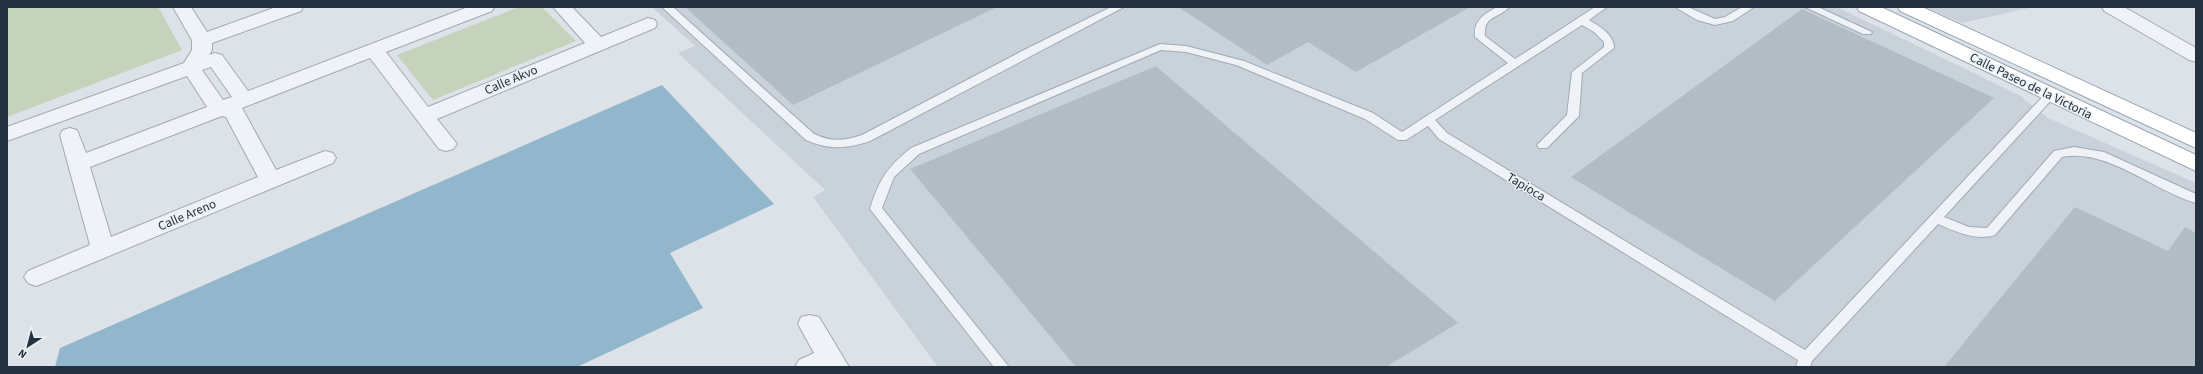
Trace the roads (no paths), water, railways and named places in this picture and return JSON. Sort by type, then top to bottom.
[{"type":"main road","name":"Calle Paseo de la Victoria","points":[[1866,7],[2196,164]]},
{"type":"main road","name":"Calle Paseo de la Victoria","points":[[1907,7],[2196,141]]},
{"type":"main road","points":[[2050,95],[2057,92],[2071,94],[2091,100],[2196,148]]},
{"type":"street","points":[[182,7],[200,51],[232,107]]},
{"type":"street","points":[[78,164],[232,107],[485,7]]},
{"type":"street","points":[[562,7],[597,44]]},
{"type":"street","points":[[2111,7],[2196,56]]},
{"type":"street","points":[[7,134],[200,51],[285,8]]},
{"type":"street","name":"Calle Akvo","points":[[425,116],[648,24]]},
{"type":"street","points":[[374,50],[446,144]]},
{"type":"street","points":[[200,51],[271,180]]},
{"type":"street","points":[[70,135],[103,250]]},
{"type":"street","name":"Calle Areno","points":[[36,277],[325,158]]},
{"type":"street","points":[[810,324],[824,364]]},
{"type":"lane","points":[[667,7],[810,137],[827,145],[845,145],[866,138],[1028,52],[1119,7]]},
{"type":"lane","points":[[1504,7],[1486,18],[1479,28],[1480,37],[1514,63]]},
{"type":"lane","points":[[1002,367],[876,209],[884,181],[893,167],[914,151],[1160,46],[1186,49],[1240,63],[1369,116],[1402,137],[1602,7]]},
{"type":"lane","points":[[1680,7],[1710,22],[1721,23],[1729,21],[1749,7]]},
{"type":"lane","points":[[1810,7],[1867,32]]},
{"type":"lane","points":[[1543,145],[1572,116],[1576,72],[1609,48],[1609,41],[1598,30],[1581,20]]},
{"type":"lane","points":[[1804,362],[1935,218],[2050,95]]},
{"type":"lane","name":"Tapioca","points":[[1428,119],[1444,136],[1804,362]]},
{"type":"lane","points":[[1935,218],[1968,231],[1982,234],[1991,232],[2058,154],[2074,151],[2100,155],[2196,199]]},
{"type":"water","points":[[662,85],[774,204],[670,253],[703,308],[577,367],[55,367],[60,348]]}]
